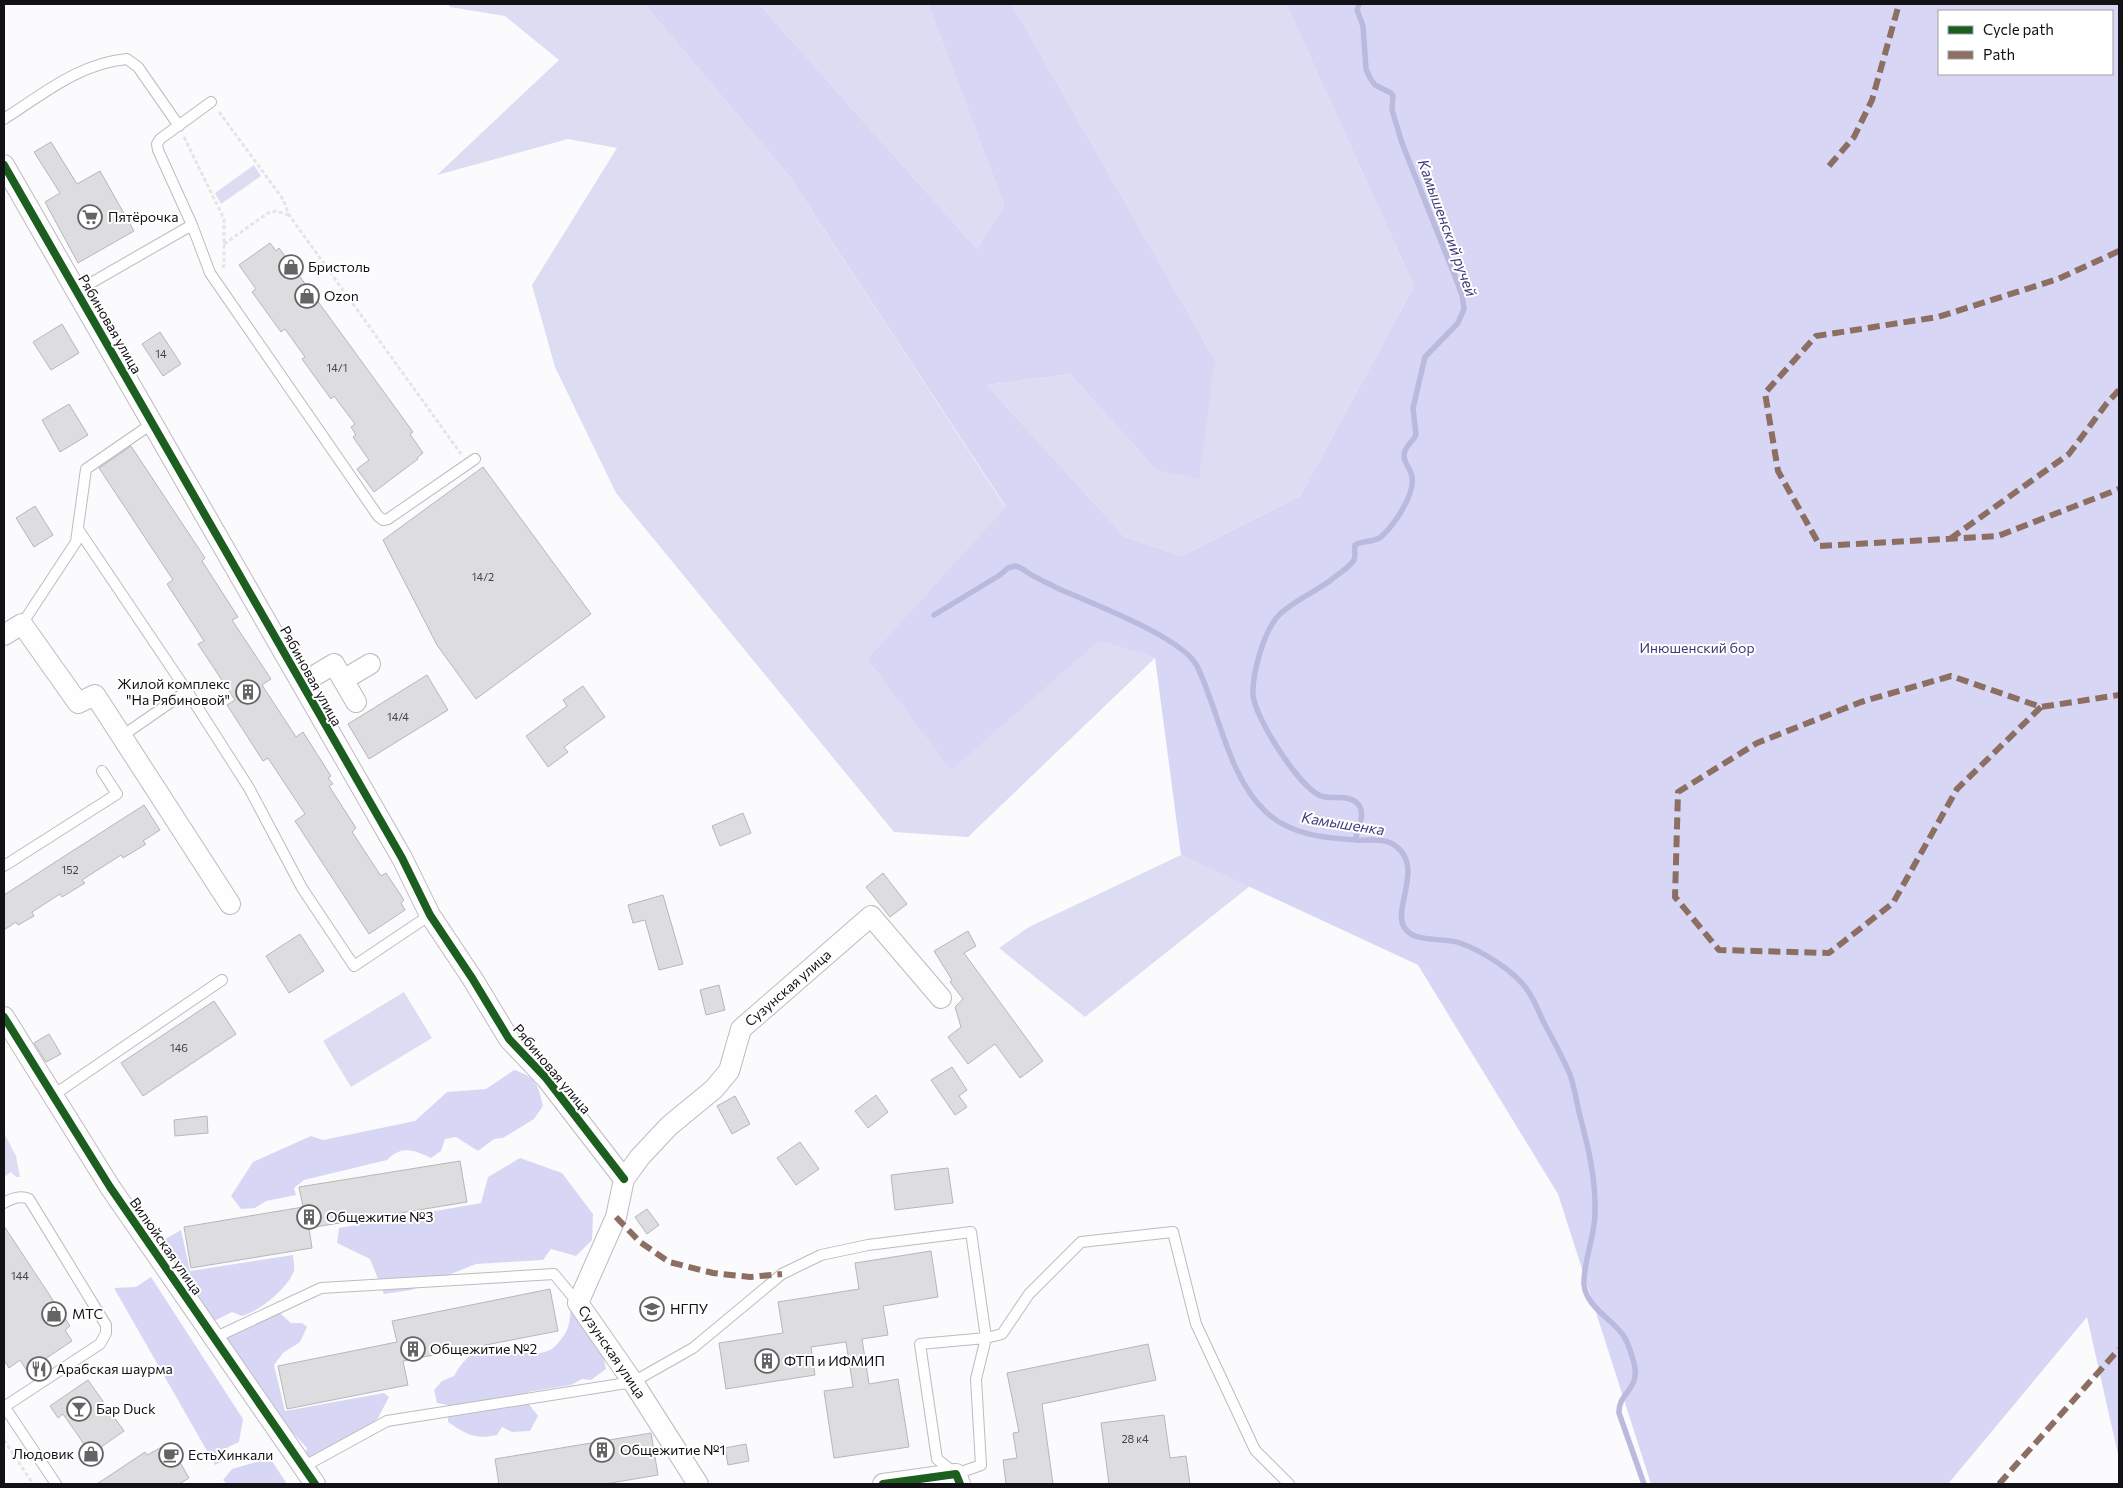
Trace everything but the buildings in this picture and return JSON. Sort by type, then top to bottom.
[{"type":"street","name":"Рябиновая улица","points":[[4,164],[402,858],[430,916],[472,978],[509,1039],[546,1078],[624,1179]]},
{"type":"street","points":[[4,635],[22,624],[78,703],[95,695],[230,904]]},
{"type":"street","points":[[302,683],[334,664],[356,702]]},
{"type":"street","points":[[343,680],[370,664]]},
{"type":"street","name":"Сузунская улица","points":[[698,1484],[633,1382],[578,1303],[616,1217],[624,1179],[640,1157],[670,1126],[714,1089],[729,1071],[741,1029],[871,916],[941,998]]},
{"type":"street","name":"Вилюйская улица","points":[[4,1017],[110,1187],[315,1484]]},
{"type":"street","points":[[883,1484],[958,1479]]},
{"type":"lane","points":[[4,119],[78,72],[97,64],[127,59],[138,67],[179,126]]},
{"type":"lane","points":[[211,102],[160,139],[157,144],[158,150],[192,225],[210,273],[378,516],[383,520],[388,519],[471,461]]},
{"type":"lane","points":[[76,291],[192,225]]},
{"type":"lane","points":[[22,624],[76,542],[86,470],[153,423]]},
{"type":"lane","points":[[78,529],[187,691],[249,788],[302,888],[354,966],[430,916]]},
{"type":"lane","points":[[122,736],[187,691]]},
{"type":"lane","points":[[4,866],[117,794],[102,771]]},
{"type":"lane","points":[[52,1096],[222,980]]},
{"type":"lane","points":[[4,1203],[16,1197],[23,1196],[29,1199],[106,1325],[106,1333],[100,1344],[4,1407],[56,1484]]},
{"type":"lane","points":[[303,1468],[387,1421],[633,1382],[693,1348],[782,1274],[821,1255],[878,1244],[971,1232],[986,1338],[976,1379],[981,1465],[958,1479],[937,1459],[920,1344],[986,1338],[1002,1334],[1029,1294],[1081,1242],[1172,1232],[1200,1333],[1255,1450],[1289,1484]]},
{"type":"lane","points":[[214,1338],[321,1288],[554,1274],[578,1303]]},
{"type":"path","points":[[225,121],[283,199],[289,215],[471,461]]},
{"type":"path","points":[[184,137],[224,219],[224,266],[210,273]]},
{"type":"path","points":[[224,244],[268,213],[276,211],[289,215]]},
{"type":"path","points":[[4,1440],[33,1484]]},
{"type":"shaded area","points":[[448,4],[644,4],[789,176],[1006,508],[867,659],[951,769],[1100,639],[1155,658],[968,837],[894,832],[616,493],[555,367],[532,285],[617,148],[568,139],[437,175],[559,60],[505,16],[450,7]]},
{"type":"shaded area","points":[[759,4],[928,4],[1004,205],[977,249]]},
{"type":"shaded area","points":[[1012,4],[1286,4],[1414,286],[1300,496],[1181,556],[1125,537],[987,385],[1070,374],[1156,470],[1215,360]]},
{"type":"shaded area","points":[[254,165],[261,176],[221,204],[215,193]]},
{"type":"shaded area","points":[[1181,855],[1250,886],[1085,1017],[999,948],[1029,927]]},
{"type":"shaded area","points":[[404,992],[432,1038],[351,1087],[323,1041]]},
{"type":"shaded area","points":[[4,1133],[16,1156],[20,1177],[16,1177],[11,1172],[4,1177]]},
{"type":"green space","name":"Инюшенский бор","points":[[644,4],[759,4],[977,249],[1004,205],[928,4],[1012,4],[1215,360],[1199,479],[1156,470],[1070,374],[987,385],[1125,537],[1181,556],[1300,496],[1414,286],[1286,4],[2119,4],[2119,1459],[2087,1317],[1948,1484],[1651,1484],[1558,1194],[1418,965],[1181,855],[1155,658],[1100,640],[951,770],[867,659],[1006,507],[789,176]]},
{"type":"green space","points":[[514,1070],[527,1075],[535,1082],[543,1106],[534,1119],[503,1138],[494,1139],[478,1151],[456,1137],[445,1139],[441,1151],[431,1158],[408,1150],[398,1152],[387,1160],[304,1180],[294,1188],[296,1195],[266,1201],[255,1208],[241,1209],[231,1196],[253,1162],[311,1136],[323,1140],[415,1121],[447,1092],[486,1089]]},
{"type":"green space","points":[[520,1158],[562,1173],[593,1214],[592,1240],[576,1256],[551,1249],[543,1260],[476,1264],[411,1290],[384,1294],[370,1259],[337,1243],[339,1228],[481,1203],[488,1177]]},
{"type":"green space","points":[[181,1230],[190,1271],[293,1255],[294,1271],[279,1292],[265,1304],[249,1313],[242,1316],[232,1312],[212,1322],[189,1320],[158,1263],[162,1241]]},
{"type":"green space","points":[[151,1277],[243,1419],[239,1442],[228,1447],[222,1461],[215,1465],[114,1288],[136,1287]]},
{"type":"green space","points":[[572,1297],[593,1308],[606,1369],[591,1380],[582,1379],[571,1385],[528,1392],[528,1403],[538,1416],[530,1431],[512,1432],[502,1427],[497,1435],[482,1437],[465,1433],[448,1422],[448,1405],[437,1403],[434,1390],[442,1381],[454,1376],[465,1361],[476,1352],[500,1349],[537,1353],[552,1349],[568,1328]]},
{"type":"green space","points":[[273,1307],[291,1323],[302,1323],[307,1327],[300,1342],[283,1353],[274,1365],[285,1411],[384,1393],[389,1397],[378,1418],[360,1441],[312,1467],[305,1457],[307,1448],[295,1435],[277,1422],[220,1340]]},
{"type":"green space","points":[[270,1458],[287,1484],[227,1484],[223,1480],[232,1469]]},
{"type":"waterway","name":"Камышенский ручей","points":[[1355,840],[1361,817],[1358,804],[1350,799],[1323,797],[1310,789],[1289,765],[1269,734],[1261,719],[1253,695],[1257,664],[1269,630],[1280,614],[1292,604],[1325,584],[1352,563],[1355,557],[1355,545],[1381,537],[1392,525],[1407,501],[1412,477],[1404,455],[1407,447],[1416,435],[1413,408],[1425,357],[1458,323],[1464,309],[1462,295],[1402,143],[1392,110],[1393,96],[1391,93],[1375,85],[1366,69],[1363,26],[1357,10],[1359,4]]},
{"type":"waterway","name":"Камышенка","points":[[934,615],[1000,575],[1008,568],[1015,566],[1057,588],[1133,621],[1174,644],[1188,655],[1197,666],[1233,762],[1253,798],[1266,812],[1286,826],[1308,834],[1344,839],[1377,840],[1393,844],[1404,856],[1408,866],[1408,877],[1402,909],[1404,927],[1415,936],[1453,941],[1488,956],[1507,969],[1528,991],[1560,1053],[1574,1087],[1591,1162],[1595,1200],[1593,1231],[1585,1267],[1584,1284],[1589,1299],[1594,1306],[1625,1338],[1634,1363],[1634,1379],[1622,1400],[1619,1413],[1644,1484]]},
{"type":"marked path","points":[[1829,166],[1854,137],[1872,100],[1899,4]]},
{"type":"marked path","points":[[2119,251],[2058,279],[1938,317],[1816,336],[1765,393],[1778,471],[1820,546],[1998,536],[2119,489]]},
{"type":"marked path","points":[[1950,539],[2069,454],[2119,390]]},
{"type":"marked path","points":[[2041,707],[1957,789],[1893,903],[1829,953],[1719,950],[1675,897],[1678,792],[1757,743],[1861,702],[1951,676],[2041,707],[2119,695]]},
{"type":"marked path","points":[[616,1217],[640,1242],[669,1262],[713,1273],[750,1277],[782,1274]]},
{"type":"marked path","points":[[1999,1484],[2119,1349]]},
{"type":"cycle path","points":[[4,165],[402,858],[430,915],[472,978],[509,1039],[546,1078],[624,1179]]},
{"type":"cycle path","points":[[4,1017],[110,1187],[315,1484]]},
{"type":"cycle path","points":[[883,1484],[956,1474],[960,1484]]},
{"type":"place","name":"Пятёрочка","points":[[90,217]]},
{"type":"place","name":"Бристоль","points":[[291,267]]},
{"type":"place","name":"Ozon","points":[[307,296]]},
{"type":"place","name":"Жилой комплекс \"На Рябиновой\"","points":[[248,692]]},
{"type":"place","name":"Общежитие №3","points":[[309,1217]]},
{"type":"place","name":"НГПУ","points":[[652,1309]]},
{"type":"place","name":"МТС","points":[[54,1314]]},
{"type":"place","name":"Общежитие №2","points":[[413,1349]]},
{"type":"place","name":"ФТП и ИФМИП","points":[[767,1361]]},
{"type":"place","name":"Арабская шаурма","points":[[39,1369]]},
{"type":"place","name":"Бар Duck","points":[[79,1409]]},
{"type":"place","name":"Общежитие №1","points":[[602,1450]]},
{"type":"place","name":"Людовик","points":[[91,1454]]},
{"type":"place","name":"ЕстьХинкали","points":[[171,1455]]}]
